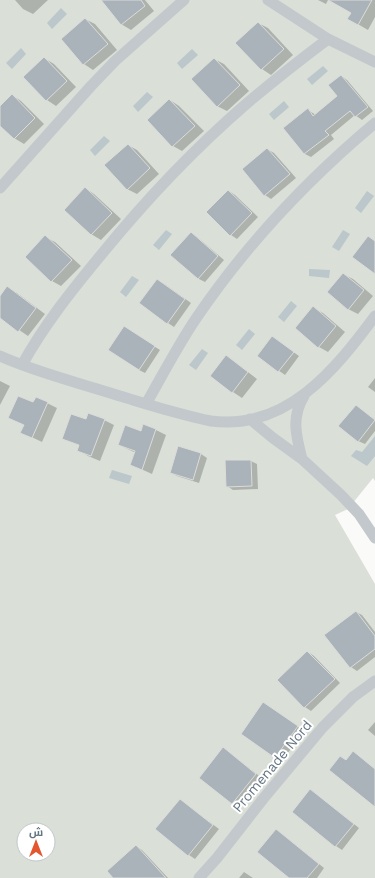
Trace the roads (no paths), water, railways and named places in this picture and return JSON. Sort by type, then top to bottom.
[{"type":"street","points":[[0,188],[115,61],[184,0]]},
{"type":"street","points":[[268,0],[328,39],[375,62]]},
{"type":"street","points":[[22,365],[38,337],[62,303],[150,198],[244,105],[328,39]]},
{"type":"street","points":[[146,404],[195,321],[267,227],[317,175],[375,123]]},
{"type":"street","points":[[0,356],[22,365],[146,404],[210,421],[227,422],[250,419],[282,409],[306,393],[341,360],[375,316]]},
{"type":"street","points":[[302,459],[297,437],[296,416],[300,403],[306,393]]},
{"type":"street","points":[[250,419],[302,459],[341,495],[358,514],[375,538]]},
{"type":"street","name":"Promenade Nord","points":[[199,878],[323,728],[353,697],[375,681]]}]
